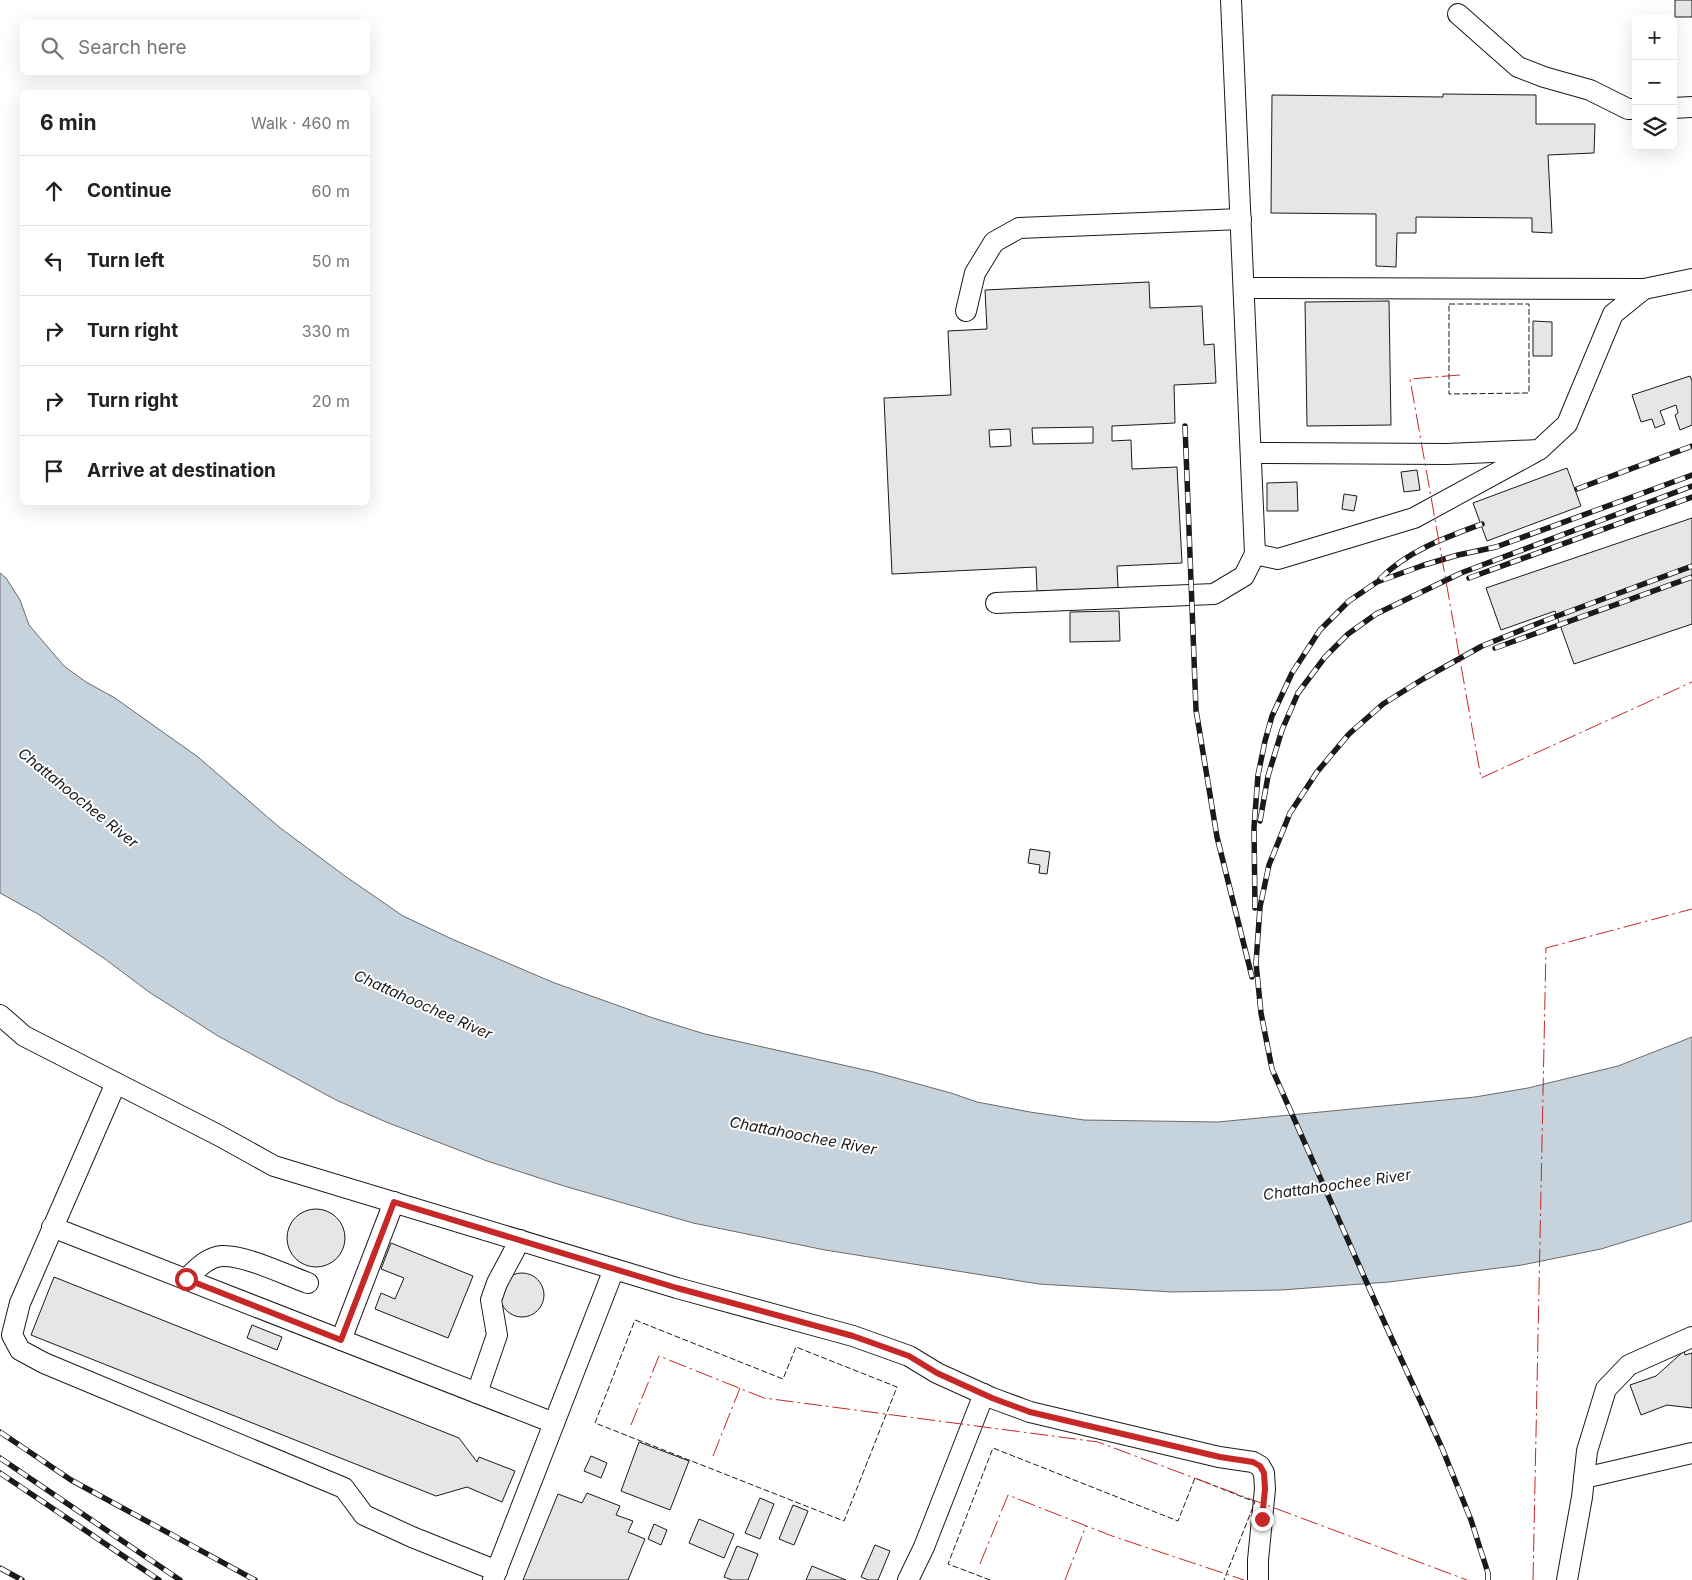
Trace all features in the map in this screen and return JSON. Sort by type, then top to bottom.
[{"type":"lane","points":[[996,603],[1214,594],[1244,576],[1255,554],[1231,0]]},
{"type":"lane","points":[[1458,14],[1518,67],[1544,77],[1590,90],[1628,109],[1632,109]]},
{"type":"lane","points":[[1677,108],[1692,107]]},
{"type":"lane","points":[[966,311],[975,273],[994,242],[1019,228],[1241,219]]},
{"type":"lane","points":[[1244,288],[1644,289],[1692,279]]},
{"type":"lane","points":[[1255,554],[1278,559],[1414,518],[1539,450],[1567,424],[1613,314],[1644,289]]},
{"type":"lane","points":[[1251,453],[1447,454],[1539,450]]},
{"type":"lane","points":[[0,1015],[24,1036],[218,1135],[274,1166],[614,1269],[853,1336],[909,1356],[937,1373],[1030,1412],[1220,1457],[1253,1462],[1260,1466],[1264,1473],[1265,1489],[1258,1560],[1258,1580]]},
{"type":"lane","points":[[116,1083],[20,1303],[12,1335],[20,1350],[53,1366],[344,1488],[364,1515],[495,1575],[614,1269]]},
{"type":"lane","points":[[341,1340],[394,1202]]},
{"type":"lane","points":[[52,1227],[554,1423]]},
{"type":"lane","points":[[477,1393],[497,1335],[491,1300],[497,1283],[520,1240]]},
{"type":"lane","points":[[186,1279],[204,1263],[221,1256],[248,1260],[308,1283]]},
{"type":"lane","points":[[1567,1580],[1582,1497],[1587,1450],[1606,1389],[1628,1365],[1692,1337]]},
{"type":"lane","points":[[908,1580],[924,1547],[984,1394]]},
{"type":"lane","points":[[1584,1478],[1692,1453]]},
{"type":"water","name":"Chattahoochee River","points":[[0,573],[6,578],[20,600],[29,625],[64,666],[86,682],[115,698],[198,757],[279,827],[345,876],[403,916],[552,982],[653,1018],[705,1034],[874,1072],[977,1102],[1084,1120],[1218,1122],[1475,1097],[1528,1088],[1618,1066],[1692,1037],[1692,1221],[1601,1249],[1522,1265],[1389,1282],[1281,1290],[1172,1292],[1039,1284],[825,1250],[693,1223],[564,1186],[487,1161],[386,1122],[336,1100],[218,1036],[149,992],[105,959],[38,914],[0,893]]},
{"type":"building","points":[[1675,0],[1692,0],[1692,17],[1677,17],[1675,15]]},
{"type":"building","points":[[1443,94],[1536,95],[1536,124],[1595,124],[1594,153],[1548,155],[1552,233],[1532,232],[1532,218],[1416,217],[1416,233],[1397,233],[1396,267],[1376,266],[1376,214],[1271,213],[1272,95],[1443,97]]},
{"type":"building","points":[[1149,282],[1150,308],[1202,306],[1204,345],[1214,344],[1216,383],[1174,385],[1175,423],[1112,426],[1112,441],[1131,440],[1132,469],[1177,467],[1182,563],[1117,566],[1118,588],[1037,591],[1036,567],[892,574],[884,398],[951,395],[948,331],[987,329],[985,290]],"holes":[[[1093,427],[1093,443],[1033,444],[1032,428]],[[1010,429],[1011,446],[990,447],[989,430]]]},
{"type":"building","points":[[1389,301],[1391,425],[1307,426],[1305,302]]},
{"type":"building","points":[[1533,321],[1552,322],[1552,356],[1533,356]]},
{"type":"building","points":[[1690,376],[1692,381],[1692,425],[1680,430],[1675,415],[1678,413],[1676,405],[1660,411],[1665,424],[1655,428],[1652,419],[1641,422],[1632,395]]},
{"type":"building","points":[[1567,468],[1581,506],[1487,541],[1473,503]]},
{"type":"building","points":[[1417,470],[1420,490],[1404,492],[1401,472]]},
{"type":"building","points":[[1297,482],[1298,511],[1267,511],[1267,483]]},
{"type":"building","points":[[1344,494],[1357,496],[1354,511],[1342,509]]},
{"type":"building","points":[[1692,518],[1692,624],[1574,664],[1555,611],[1501,630],[1486,588]]},
{"type":"building","points":[[1119,611],[1120,641],[1070,642],[1070,612]]},
{"type":"building","points":[[1030,849],[1050,852],[1047,874],[1039,873],[1040,865],[1028,863]]},
{"type":"building","points":[[310,1209],[322,1209],[337,1217],[345,1232],[345,1244],[337,1259],[322,1267],[310,1267],[295,1259],[287,1244],[287,1232],[295,1217]]},
{"type":"building","points":[[391,1243],[473,1276],[448,1338],[375,1309],[381,1293],[395,1299],[404,1278],[381,1269]]},
{"type":"building","points":[[526,1273],[538,1279],[543,1286],[543,1304],[538,1311],[531,1316],[518,1317],[510,1314],[503,1307],[500,1291],[503,1283],[510,1276]]},
{"type":"building","points":[[54,1277],[459,1438],[477,1462],[479,1457],[515,1471],[502,1502],[467,1487],[436,1496],[31,1335]]},
{"type":"building","points":[[252,1325],[282,1337],[277,1350],[247,1338]]},
{"type":"building","points":[[1684,1351],[1685,1355],[1692,1353],[1692,1408],[1667,1405],[1641,1415],[1630,1385],[1656,1376]]},
{"type":"building","points":[[639,1442],[689,1461],[670,1510],[621,1491]]},
{"type":"building","points":[[591,1456],[607,1463],[601,1478],[584,1471]]},
{"type":"building","points":[[587,1493],[620,1506],[616,1515],[633,1521],[628,1532],[645,1539],[628,1580],[523,1580],[558,1494],[582,1503]]},
{"type":"building","points":[[760,1498],[774,1504],[760,1539],[745,1533]]},
{"type":"building","points":[[793,1505],[808,1511],[794,1545],[779,1539]]},
{"type":"building","points":[[699,1519],[734,1534],[724,1558],[689,1543]]},
{"type":"building","points":[[654,1524],[667,1530],[661,1545],[648,1539]]},
{"type":"building","points":[[875,1545],[890,1551],[878,1580],[868,1580],[861,1577]]},
{"type":"building","points":[[737,1546],[758,1554],[748,1580],[732,1580],[724,1577]]},
{"type":"building","points":[[812,1566],[846,1580],[806,1580]]},
{"type":"railway","points":[[1185,426],[1196,710],[1217,837],[1252,977]]},
{"type":"railway","points":[[1577,489],[1692,446]]},
{"type":"railway","points":[[1255,908],[1254,827],[1258,775],[1272,716],[1292,673],[1320,630],[1349,601],[1377,582],[1424,565],[1496,547],[1692,475]]},
{"type":"railway","points":[[1260,821],[1268,776],[1282,730],[1298,693],[1325,657],[1348,634],[1376,614],[1461,573],[1692,486]]},
{"type":"railway","points":[[1469,578],[1692,497]]},
{"type":"railway","points":[[1380,579],[1402,560],[1441,540],[1482,524]]},
{"type":"railway","points":[[1488,1580],[1488,1573],[1471,1520],[1442,1448],[1272,1069],[1261,1013],[1256,963],[1260,907],[1269,865],[1290,813],[1317,772],[1349,734],[1383,704],[1482,646],[1692,566]]},
{"type":"railway","points":[[1495,648],[1692,577]]},
{"type":"railway","points":[[0,1432],[71,1480],[255,1580]]},
{"type":"railway","points":[[0,1458],[180,1580]]},
{"type":"railway","points":[[0,1473],[159,1580]]},
{"type":"railway","points":[[0,1568],[22,1580]]},
{"type":"fence","points":[[1449,304],[1529,304],[1529,393],[1449,394],[1449,304]]},
{"type":"fence","points":[[635,1320],[783,1379],[796,1347],[897,1387],[844,1521],[595,1423],[635,1320]]},
{"type":"fence","points":[[990,1580],[948,1564],[993,1448],[1178,1521],[1195,1478],[1255,1502],[1224,1580]]},
{"type":"power","points":[[1460,375],[1410,379],[1481,778],[1692,682]]},
{"type":"power","points":[[1533,1580],[1546,948],[1692,909]]},
{"type":"power","points":[[631,1425],[659,1356],[764,1398],[1098,1442],[1467,1580]]},
{"type":"power","points":[[713,1456],[740,1388]]},
{"type":"power","points":[[980,1564],[1008,1495],[1112,1536],[1244,1580]]},
{"type":"power","points":[[1065,1580],[1086,1526]]},
{"type":"route","points":[[186,1279],[341,1340],[394,1202],[677,1288],[853,1336],[909,1356],[937,1373],[992,1398],[1030,1412],[1220,1457],[1253,1462],[1260,1466],[1264,1473],[1265,1489],[1262,1519]]}]
